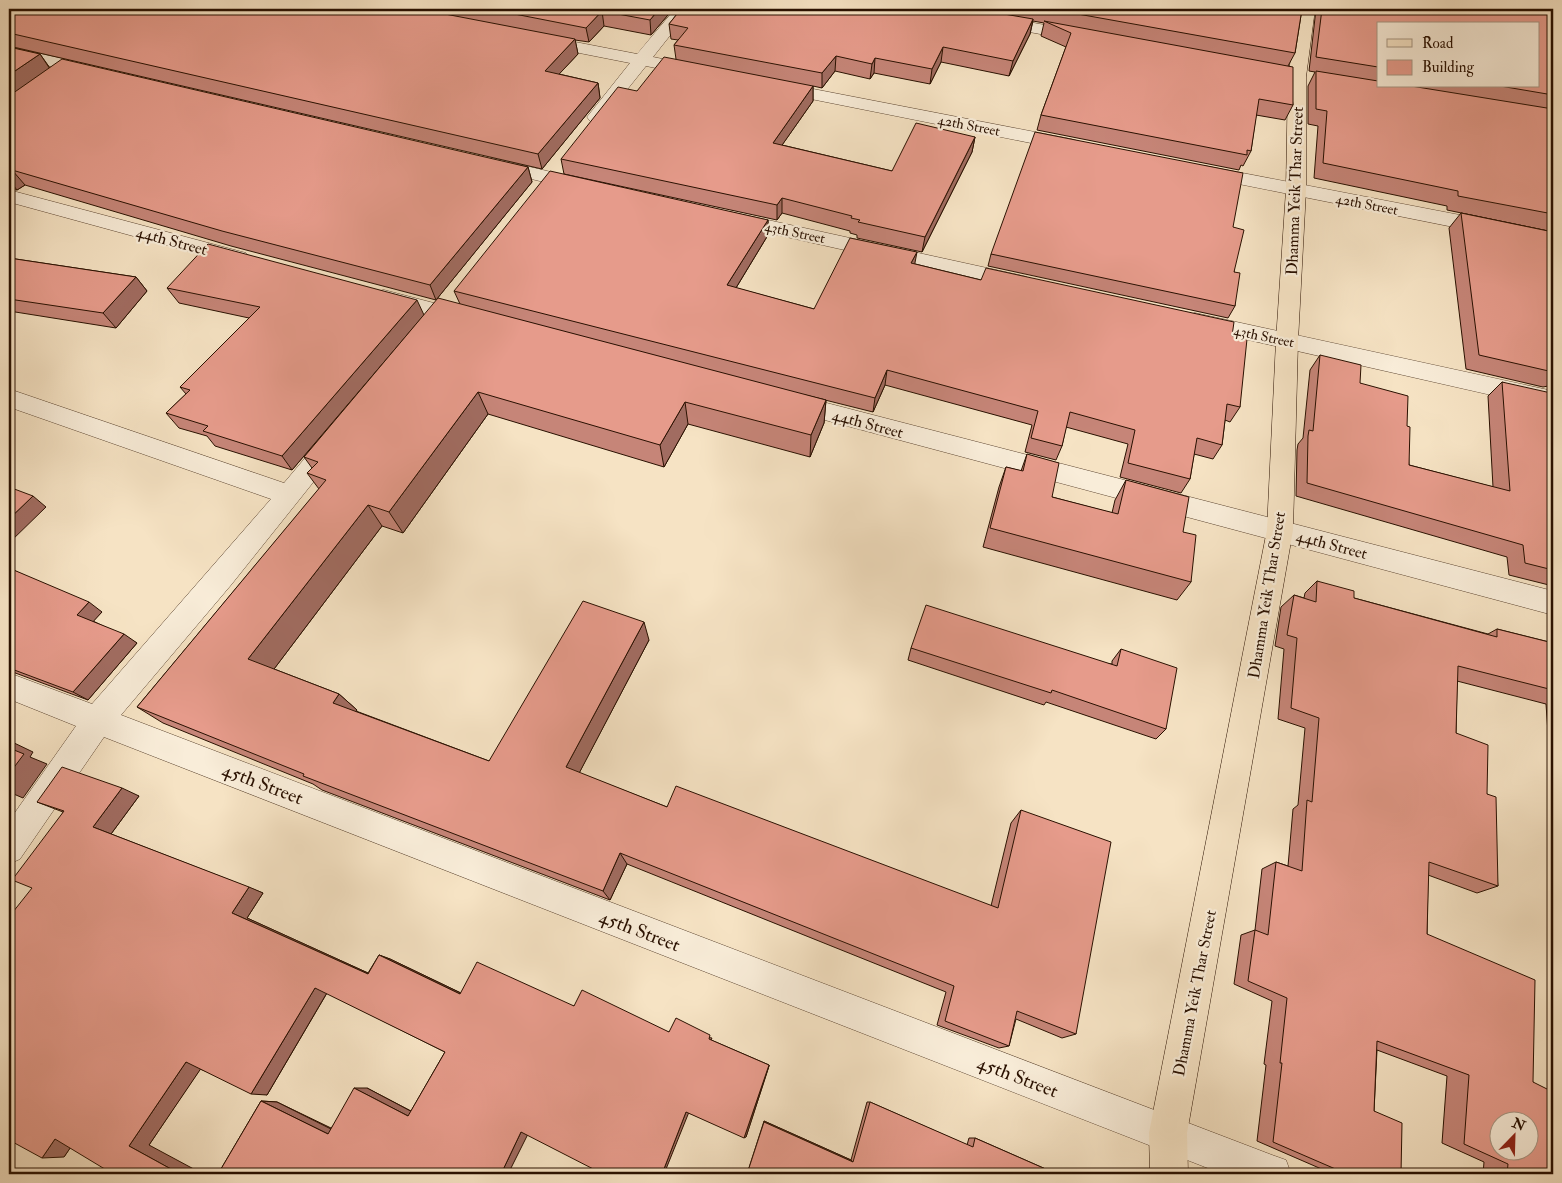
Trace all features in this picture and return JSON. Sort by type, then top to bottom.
[{"type":"main road","name":"Dhamma Yeik Thar Street","points":[[1169,1174],[1168,1134],[1280,530],[1287,341],[1296,190],[1297,77],[1307,9]]},
{"type":"street","points":[[585,131],[683,9]]},
{"type":"street","points":[[932,9],[1096,39]]},
{"type":"street","points":[[518,36],[709,74]]},
{"type":"street","points":[[9,52],[118,76]]},
{"type":"street","points":[[47,81],[70,65]]},
{"type":"street","name":"42th Street","points":[[758,84],[1091,150]]},
{"type":"street","points":[[530,200],[567,154]]},
{"type":"street","points":[[472,160],[597,188]]},
{"type":"street","name":"42th Street","points":[[1189,169],[1553,240]]},
{"type":"street","name":"44th Street","points":[[9,196],[259,263]]},
{"type":"street","name":"43th Street","points":[[714,214],[1034,285]]},
{"type":"street","points":[[435,320],[459,290]]},
{"type":"street","points":[[364,292],[435,320],[489,325]]},
{"type":"street","name":"43th Street","points":[[1180,317],[1553,400]]},
{"type":"street","name":"44th Street","points":[[769,397],[1553,603]]},
{"type":"street","points":[[9,398],[289,495]]},
{"type":"street","points":[[9,848],[98,720],[346,427]]},
{"type":"street","name":"45th Street","points":[[9,686],[1272,1174]]},
{"type":"building","points":[[9,9],[419,9],[575,39],[545,71],[598,83],[538,154],[9,33]]},
{"type":"building","points":[[489,9],[659,9],[650,20],[602,11],[586,28]]},
{"type":"building","points":[[681,9],[975,9],[1033,19],[1013,61],[943,47],[932,69],[875,58],[872,64],[836,56],[822,73],[674,45],[688,28],[669,24]]},
{"type":"building","points":[[1050,9],[1302,9],[1295,53]]},
{"type":"building","points":[[1322,9],[1546,11],[1548,17],[1553,18],[1553,95],[1512,88],[1540,88],[1540,22],[1377,22],[1377,67],[1316,57]]},
{"type":"building","points":[[1044,21],[1293,67],[1293,105],[1259,99],[1251,151],[1247,150],[1247,155],[1041,115],[1071,33]]},
{"type":"building","points":[[9,47],[40,54],[9,75]]},
{"type":"building","points":[[664,57],[813,86],[773,143],[892,171],[916,123],[975,137],[925,237],[858,222],[860,220],[851,218],[852,216],[782,198],[777,205],[561,159],[618,87],[637,91]]},
{"type":"building","points":[[62,59],[528,167],[430,285],[222,231],[12,170],[9,173],[9,96]]},
{"type":"building","points":[[1316,71],[1377,81],[1377,88],[1423,88],[1553,109],[1553,214],[1458,196],[1458,191],[1323,163],[1327,111],[1316,109]]},
{"type":"building","points":[[1035,132],[1243,173],[1233,227],[1244,230],[1234,272],[1240,273],[1235,306],[991,254]]},
{"type":"building","points":[[550,171],[768,220],[727,285],[814,309],[850,238],[917,252],[911,263],[981,280],[986,268],[1234,322],[1232,336],[1247,339],[1240,407],[1227,404],[1222,445],[1197,438],[1190,479],[1128,463],[1135,430],[1070,412],[1062,446],[1031,438],[1038,411],[887,370],[875,398],[454,291]]},
{"type":"building","points":[[1461,213],[1553,232],[1553,372],[1479,355]]},
{"type":"building","points":[[208,244],[417,300],[282,456],[203,431],[208,426],[166,413],[190,390],[180,387],[260,307],[167,288]]},
{"type":"building","points":[[9,258],[136,277],[103,313],[9,299]]},
{"type":"building","points":[[438,298],[826,400],[811,435],[685,402],[660,445],[478,392],[389,512],[368,505],[248,659],[339,694],[333,703],[489,761],[583,601],[644,622],[566,767],[667,807],[676,786],[998,908],[1021,810],[1111,842],[1076,1034],[1017,1011],[1009,1046],[945,1021],[954,986],[620,853],[603,891],[303,776],[304,774],[137,707],[326,480],[307,473],[318,462],[304,457]]},
{"type":"building","points":[[1320,355],[1361,365],[1360,383],[1408,396],[1407,426],[1410,427],[1409,465],[1510,491],[1502,382],[1551,393],[1553,407],[1553,570],[1525,563],[1523,545],[1307,483],[1308,436],[1309,430],[1313,431]]},
{"type":"building","points":[[1027,454],[1059,463],[1052,497],[1118,514],[1126,480],[1189,497],[1183,532],[1196,535],[1191,582],[990,528],[1006,467],[1023,471]]},
{"type":"building","points":[[9,487],[33,496],[9,519]]},
{"type":"building","points":[[9,568],[89,602],[77,615],[124,634],[73,692],[9,668]]},
{"type":"building","points":[[1317,581],[1354,591],[1354,598],[1497,637],[1497,629],[1553,643],[1553,690],[1458,666],[1456,733],[1488,745],[1487,794],[1496,797],[1498,886],[1429,862],[1427,934],[1535,980],[1533,1082],[1553,1092],[1553,1174],[1507,1174],[1508,1164],[1499,1160],[1540,1160],[1540,1110],[1490,1110],[1490,1156],[1464,1144],[1469,1075],[1377,1041],[1374,1111],[1402,1123],[1401,1174],[1347,1174],[1273,1142],[1287,998],[1248,981],[1255,930],[1268,935],[1276,862],[1302,871],[1307,800],[1312,802],[1319,718],[1291,708],[1297,638],[1287,635],[1294,595],[1316,602]]},
{"type":"building","points":[[926,605],[1117,666],[1121,649],[1177,668],[1166,729],[1052,690],[1051,693],[911,648]]},
{"type":"building","points":[[9,748],[24,754],[9,774]]},
{"type":"building","points":[[62,767],[122,788],[93,827],[249,887],[232,913],[368,974],[379,955],[460,994],[477,962],[574,1006],[582,990],[669,1032],[676,1018],[710,1035],[709,1039],[769,1065],[744,1138],[686,1112],[662,1174],[603,1174],[521,1132],[501,1174],[218,1174],[261,1101],[328,1134],[354,1088],[408,1116],[445,1052],[315,988],[251,1094],[186,1062],[129,1146],[180,1174],[113,1174],[55,1139],[42,1158],[9,1140],[9,917],[32,888],[12,880],[64,811],[37,802]]},
{"type":"building","points":[[870,1102],[973,1147],[975,1138],[1057,1174],[747,1174],[764,1122],[853,1162]]}]
